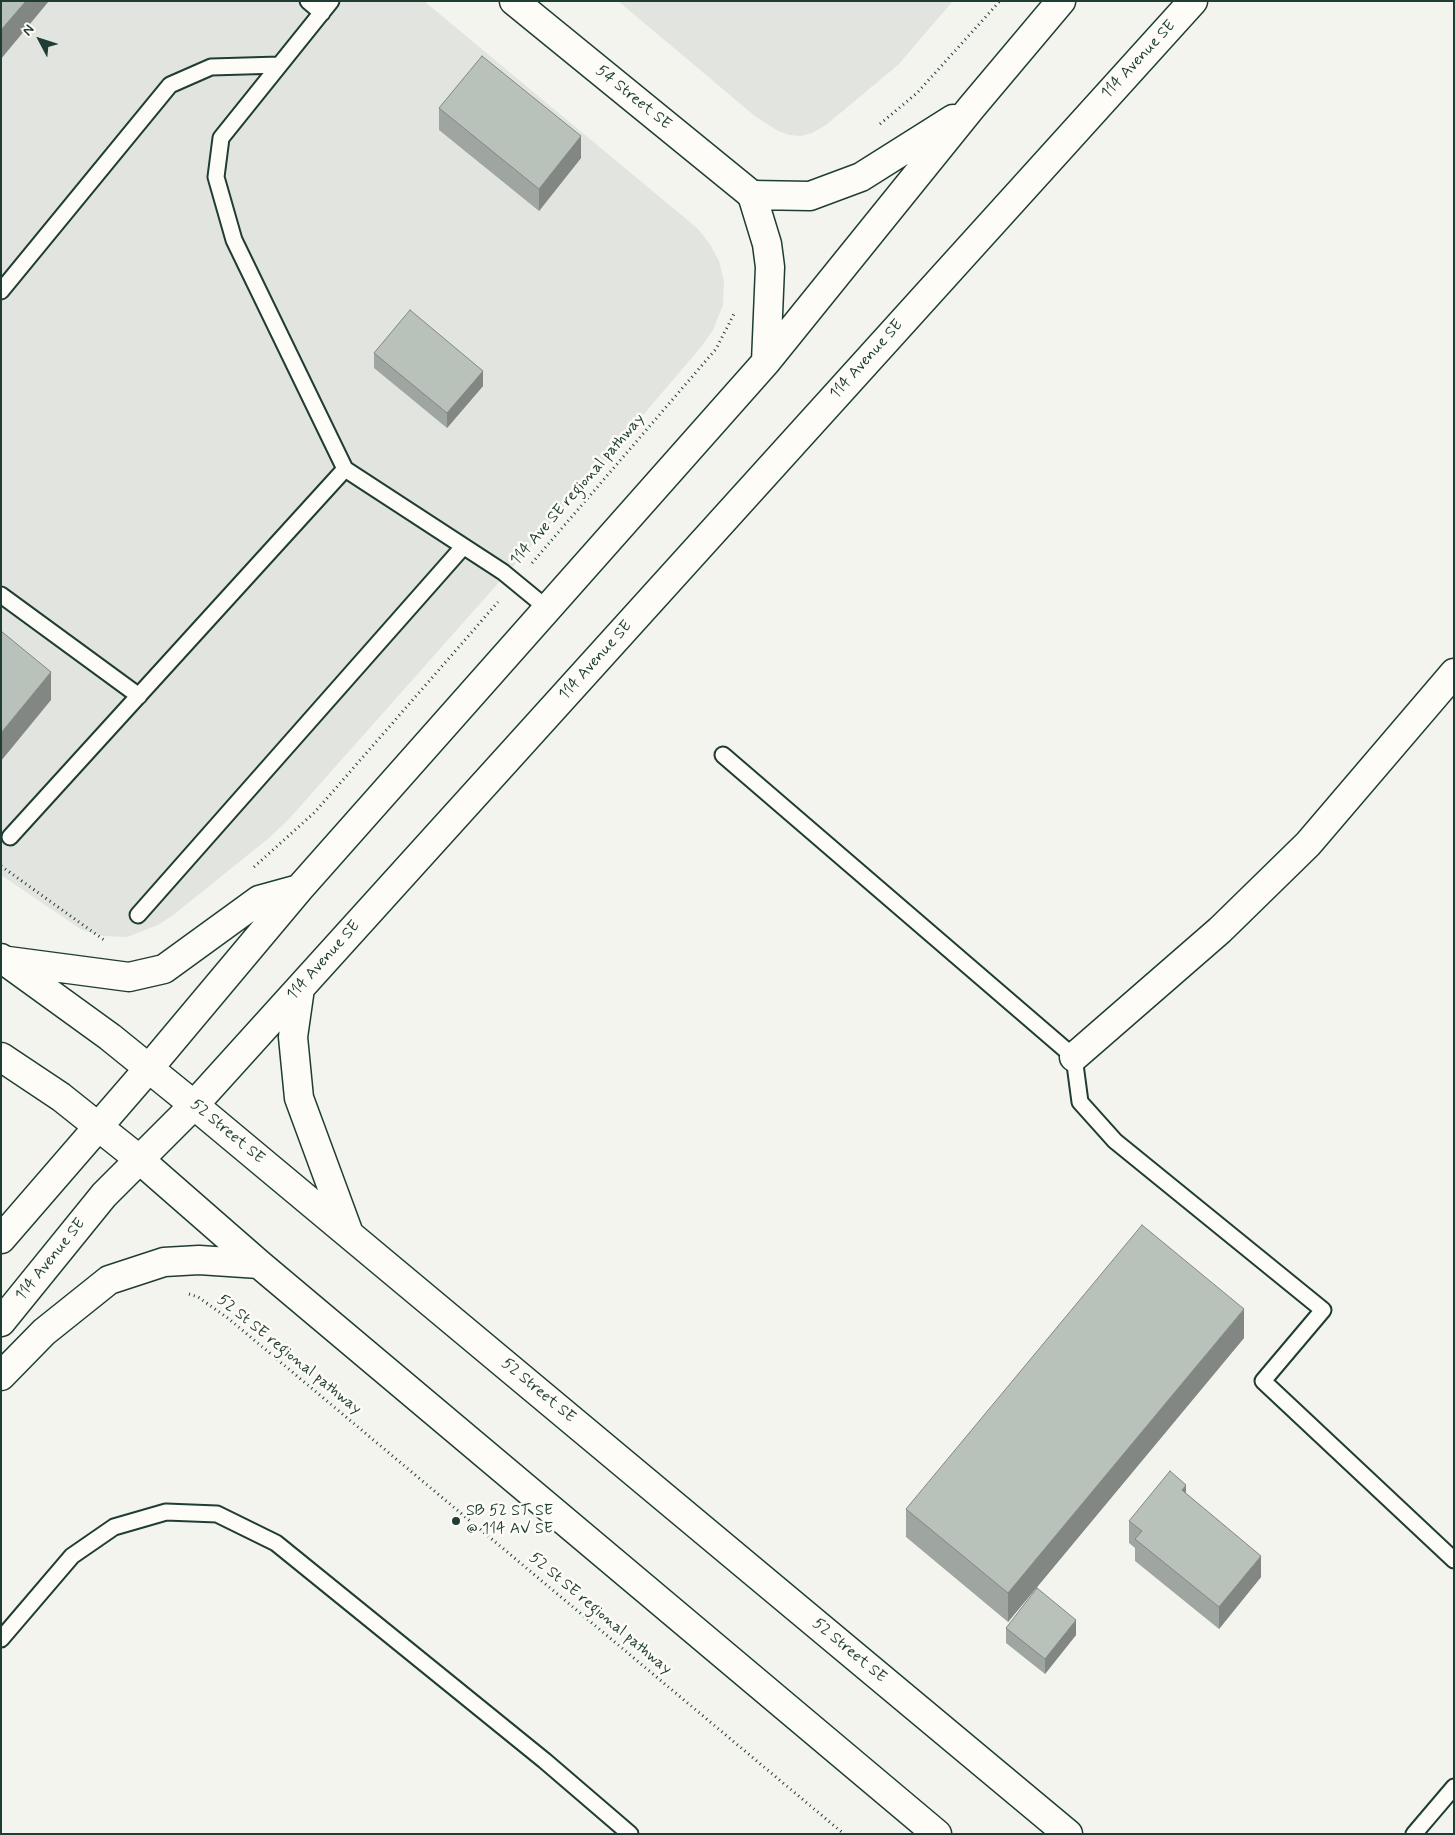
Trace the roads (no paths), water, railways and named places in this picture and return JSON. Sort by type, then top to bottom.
[{"type":"main road","name":"54 Street SE","points":[[514,1],[752,195]]},
{"type":"main road","points":[[1,1239],[149,1068],[299,888],[766,362],[971,108],[1061,1]]},
{"type":"main road","points":[[1067,138],[1172,1]]},
{"type":"main road","name":"114 Avenue SE","points":[[1,1322],[104,1195],[194,1105],[1067,138],[1193,1]]},
{"type":"main road","points":[[766,362],[770,267],[767,244],[752,195],[810,196],[861,177],[971,108]]},
{"type":"main road","points":[[1074,1057],[1220,930],[1308,844],[1454,672]]},
{"type":"main road","points":[[4,959],[130,977],[164,969],[258,900],[299,888]]},
{"type":"main road","name":"52 Street SE","points":[[4,959],[149,1068],[194,1105],[1068,1834]]},
{"type":"main road","points":[[300,988],[293,1037],[299,1098],[348,1233]]},
{"type":"main road","points":[[1,1057],[62,1097],[140,1160],[259,1264],[937,1834]]},
{"type":"main road","points":[[1,1376],[44,1332],[109,1280],[164,1262],[199,1260],[259,1264]]},
{"type":"lane","points":[[308,1],[327,7],[221,138],[216,176],[234,240],[345,469],[516,581],[548,609]]},
{"type":"lane","points":[[1,291],[170,85],[211,67],[279,65]]},
{"type":"lane","points":[[10,837],[345,469]]},
{"type":"lane","points":[[138,915],[463,547]]},
{"type":"lane","points":[[1,595],[139,696]]},
{"type":"lane","points":[[723,755],[1074,1057],[1080,1102],[1115,1142],[1322,1310],[1263,1381],[1454,1560]]},
{"type":"lane","points":[[1,1639],[72,1556],[114,1527],[166,1512],[217,1514],[276,1543],[545,1761],[630,1834]]},
{"type":"lane","points":[[1414,1834],[1454,1786]]},
{"type":"place","name":"SB 52 ST SE @ 114 AV SE","points":[[456,1521]]}]
